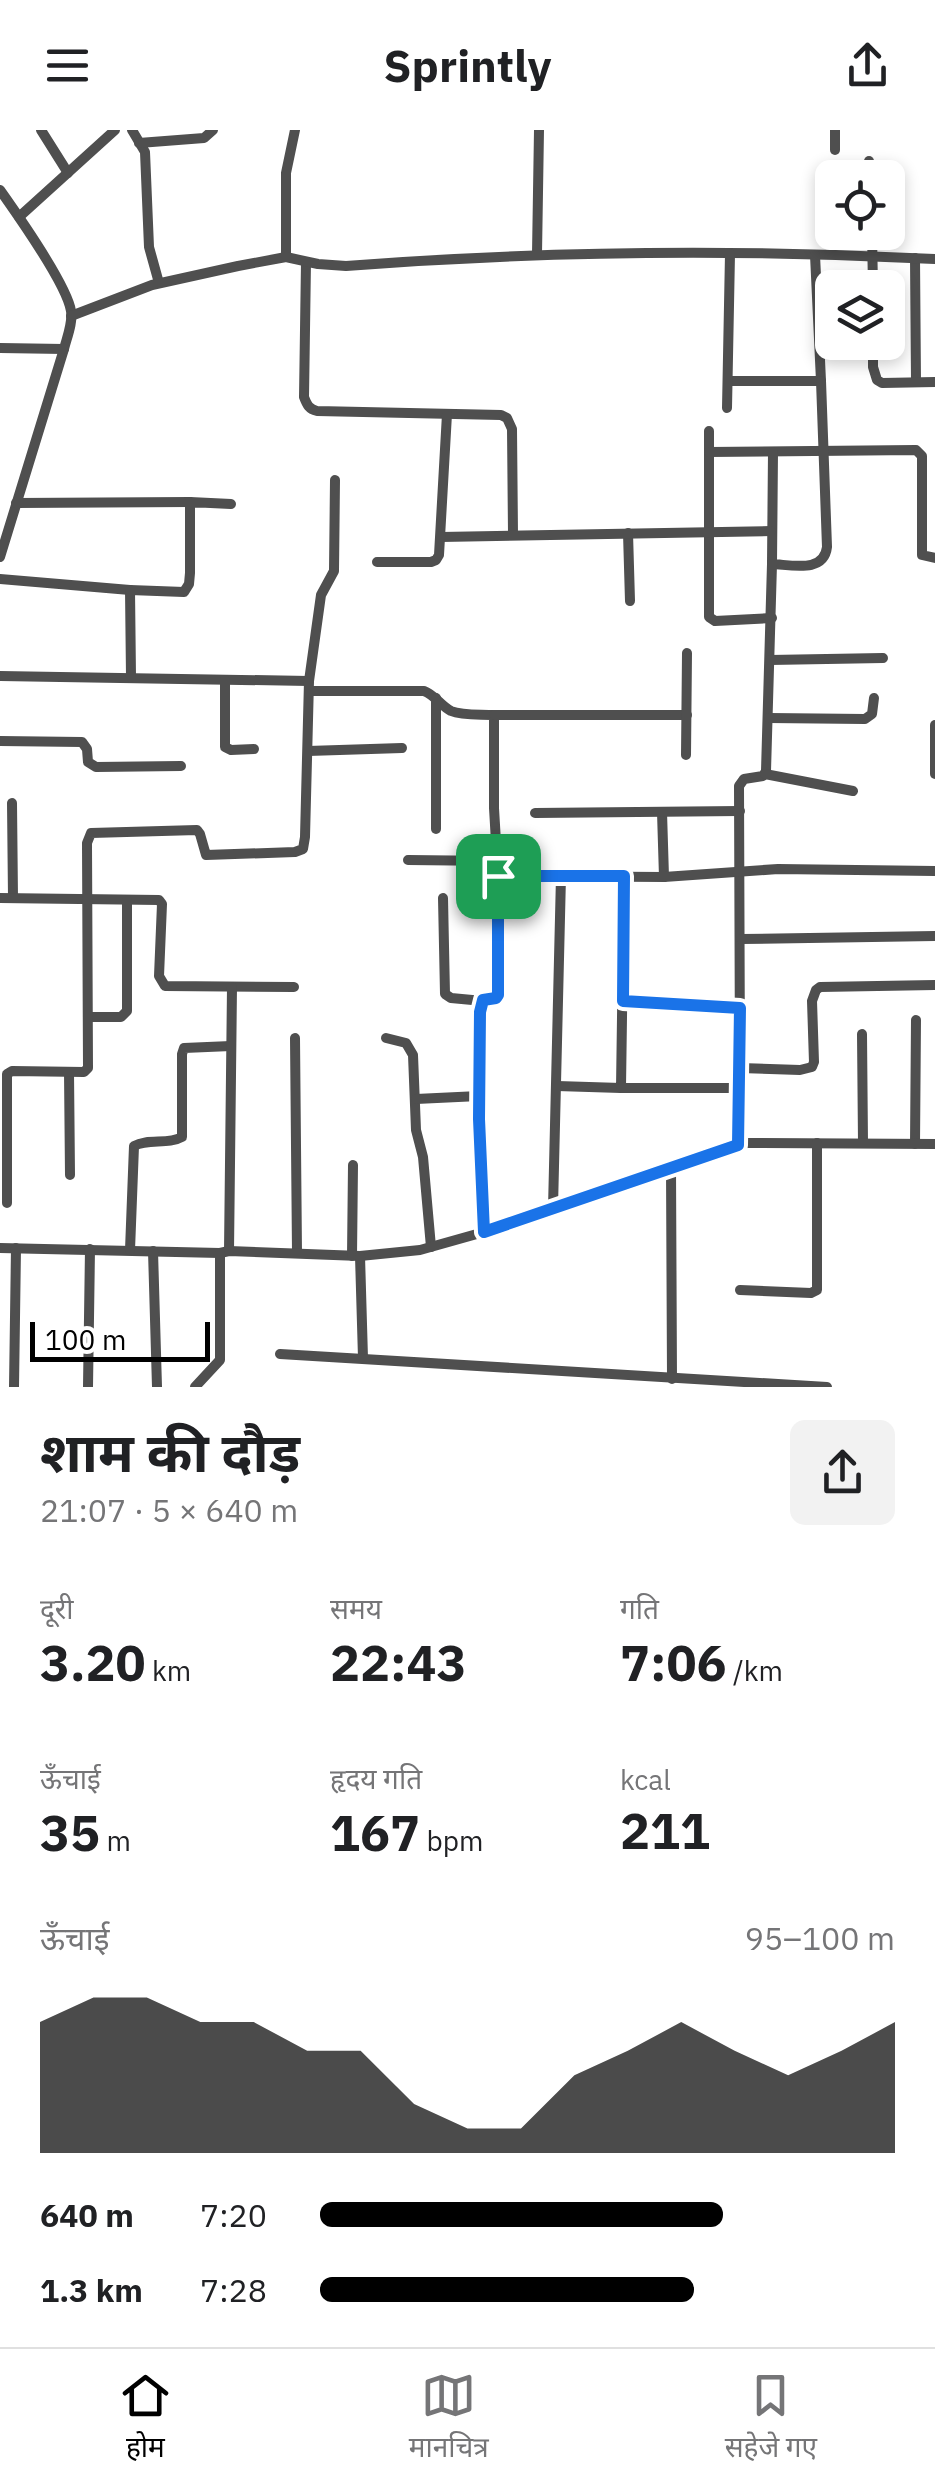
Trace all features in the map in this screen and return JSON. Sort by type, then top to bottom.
[{"type":"street","points":[[41,130],[68,173]]},
{"type":"street","points":[[19,217],[116,130]]},
{"type":"street","points":[[132,130],[145,152],[149,246],[159,283]]},
{"type":"street","points":[[139,143],[204,138],[212,130]]},
{"type":"street","points":[[286,257],[286,173],[296,130]]},
{"type":"street","points":[[537,254],[539,130]]},
{"type":"street","points":[[835,130],[835,150]]},
{"type":"street","points":[[0,190],[61,286],[71,316],[0,557]]},
{"type":"street","points":[[873,250],[873,270]]},
{"type":"street","points":[[71,316],[159,283],[286,257],[346,266],[537,254],[935,259]]},
{"type":"street","points":[[727,408],[730,254]]},
{"type":"street","points":[[772,564],[812,565],[826,557],[816,255]]},
{"type":"street","points":[[915,258],[916,382]]},
{"type":"street","points":[[306,262],[304,397],[310,410],[508,418],[512,429],[512,534]]},
{"type":"street","points":[[0,348],[64,349]]},
{"type":"street","points":[[873,360],[882,382],[935,382]]},
{"type":"street","points":[[728,381],[821,380]]},
{"type":"street","points":[[377,562],[436,560],[439,555],[447,414]]},
{"type":"street","points":[[709,431],[709,617],[715,621],[772,618]]},
{"type":"street","points":[[710,452],[916,450],[920,452],[922,556],[935,558]]},
{"type":"street","points":[[765,774],[770,718],[774,452]]},
{"type":"street","points":[[7,1203],[7,1074],[87,1070],[87,844],[91,833],[197,830],[206,855],[300,851],[305,837],[309,686],[321,595],[334,571],[334,480]]},
{"type":"street","points":[[0,579],[179,593],[187,589],[191,561],[190,502]]},
{"type":"street","points":[[16,503],[231,504]]},
{"type":"street","points":[[441,536],[771,532]]},
{"type":"street","points":[[628,533],[630,601]]},
{"type":"street","points":[[130,590],[131,677]]},
{"type":"street","points":[[686,754],[687,654]]},
{"type":"street","points":[[770,660],[883,658]]},
{"type":"street","points":[[0,676],[225,680],[413,690],[430,692],[448,710],[494,715],[687,715]]},
{"type":"street","points":[[225,680],[226,746],[230,750],[254,750]]},
{"type":"street","points":[[436,698],[436,829]]},
{"type":"street","points":[[770,718],[865,719],[872,714],[874,698]]},
{"type":"street","points":[[443,898],[445,994],[451,998],[496,998],[494,715]]},
{"type":"street","points":[[935,725],[935,774]]},
{"type":"street","points":[[0,741],[82,742],[88,762],[96,768],[182,766]]},
{"type":"street","points":[[308,751],[402,748]]},
{"type":"street","points":[[738,1145],[741,781],[765,774],[853,792]]},
{"type":"street","points":[[12,803],[6,898],[157,900],[162,904],[159,976],[165,986],[294,987]]},
{"type":"street","points":[[536,812],[740,810]]},
{"type":"street","points":[[662,812],[664,877]]},
{"type":"street","points":[[408,860],[496,862]]},
{"type":"street","points":[[498,876],[664,877],[778,869],[935,871]]},
{"type":"street","points":[[552,1208],[561,876]]},
{"type":"street","points":[[621,1088],[624,876]]},
{"type":"street","points":[[88,1017],[125,1015],[128,900]]},
{"type":"street","points":[[741,940],[935,936]]},
{"type":"street","points":[[740,1068],[800,1070],[812,1066],[812,1000],[820,987],[935,985]]},
{"type":"street","points":[[196,1387],[220,1360],[232,987]]},
{"type":"street","points":[[483,1000],[479,1096],[484,1232]]},
{"type":"street","points":[[623,1001],[740,1008]]},
{"type":"street","points":[[915,1144],[916,1020]]},
{"type":"street","points":[[862,1034],[863,1143]]},
{"type":"street","points":[[295,1038],[297,1254]]},
{"type":"street","points":[[386,1038],[402,1040],[413,1055],[416,1130],[423,1157],[431,1248]]},
{"type":"street","points":[[130,1250],[134,1146],[182,1136],[184,1048],[231,1046]]},
{"type":"street","points":[[69,1072],[70,1175]]},
{"type":"street","points":[[556,1086],[740,1088]]},
{"type":"street","points":[[416,1099],[479,1096]]},
{"type":"street","points":[[740,1290],[817,1290],[817,1142]]},
{"type":"street","points":[[0,1248],[356,1256],[401,1253],[484,1232],[738,1145],[935,1144]]},
{"type":"street","points":[[353,1166],[363,1358]]},
{"type":"street","points":[[671,1167],[672,1379]]},
{"type":"street","points":[[14,1387],[16,1248]]},
{"type":"street","points":[[88,1387],[90,1248]]},
{"type":"street","points":[[153,1251],[157,1387]]},
{"type":"street","points":[[280,1354],[826,1387]]},
{"type":"route","points":[[498,876],[624,876],[623,1001],[740,1008],[738,1145],[484,1232],[478,1051],[481,1004],[498,995],[498,876]]}]
